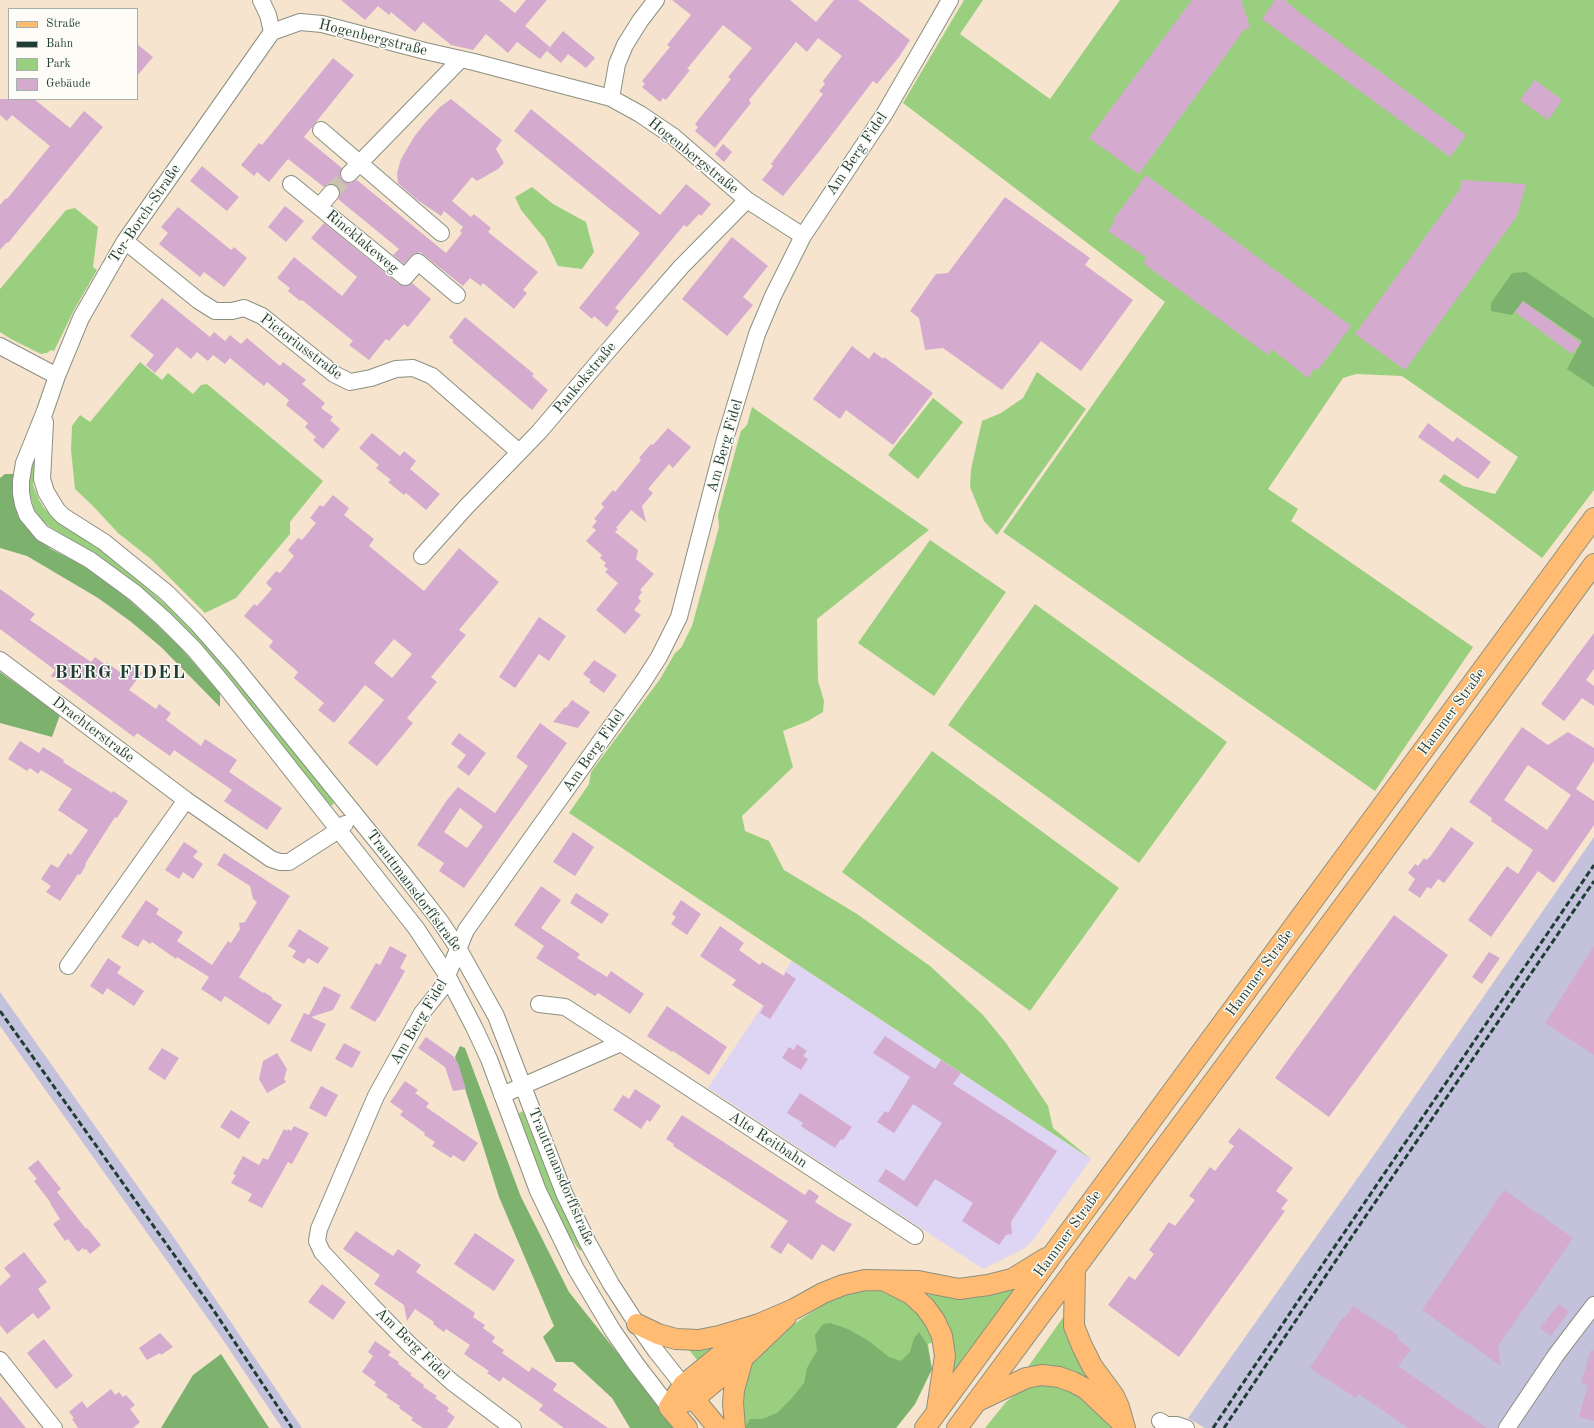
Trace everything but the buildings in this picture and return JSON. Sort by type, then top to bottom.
[{"type":"main road","name":"Hammer Straße","points":[[930,1421],[1594,518]]},
{"type":"main road","name":"Hammer Straße","points":[[958,1428],[1594,564]]},
{"type":"main road","points":[[637,1324],[658,1334],[676,1339],[691,1340],[719,1336],[759,1324],[843,1285],[864,1280],[884,1280],[918,1281],[959,1289],[988,1285],[1012,1279],[1054,1253]]},
{"type":"main road","points":[[1076,1268],[1074,1326],[1092,1366],[1114,1396],[1119,1407],[1124,1426]]},
{"type":"main road","points":[[884,1280],[911,1294],[925,1307],[935,1321],[942,1336],[945,1356],[930,1421]]},
{"type":"main road","points":[[688,1392],[743,1358],[794,1309]]},
{"type":"main road","points":[[669,1407],[688,1392],[759,1324]]},
{"type":"main road","points":[[735,1428],[733,1403],[734,1390],[743,1358]]},
{"type":"main road","points":[[976,1402],[1026,1378],[1042,1375],[1059,1377],[1086,1389],[1124,1426]]},
{"type":"main road","name":"Trauttmansdorffstraße","points":[[688,1392],[718,1428]]},
{"type":"main road","name":"Trauttmansdorffstraße","points":[[669,1407],[687,1428]]},
{"type":"street","points":[[262,0],[272,32]]},
{"type":"street","points":[[610,98],[617,64],[625,45],[640,21],[656,0]]},
{"type":"street","name":"Am Berg Fidel","points":[[514,1428],[452,1382],[410,1345],[322,1252],[317,1241],[319,1229],[376,1096],[422,1013],[442,988],[466,930],[643,682],[659,657],[679,618],[725,439],[758,334],[778,284],[802,236],[885,113],[950,0]]},
{"type":"street","name":"Hogenbergstraße","points":[[272,32],[300,22],[322,24],[610,98],[640,114],[674,137],[747,200],[802,236]]},
{"type":"street","name":"Ter-Borch-Straße","points":[[42,533],[27,515],[21,493],[24,463],[46,411],[57,376],[81,318],[125,241],[272,32]]},
{"type":"street","points":[[355,169],[461,59]]},
{"type":"street","points":[[320,130],[355,169],[441,233]]},
{"type":"street","name":"Rincklakeweg","points":[[291,184],[405,277],[418,262],[457,295]]},
{"type":"street","name":"Rincklakeweg","points":[[319,207],[331,193]]},
{"type":"street","name":"Pankokstraße","points":[[422,556],[467,506],[539,432],[681,267],[747,200]]},
{"type":"street","name":"Pictoriusstraße","points":[[125,241],[199,301],[215,311],[232,311],[244,308],[262,316],[334,374],[350,382],[372,378],[396,369],[408,368],[413,368],[432,376],[519,452]]},
{"type":"street","points":[[0,346],[57,376]]},
{"type":"street","name":"Ter-Borch-Straße","points":[[46,411],[42,479],[46,492],[57,510]]},
{"type":"street","name":"Trauttmansdorffstraße","points":[[57,510],[63,516],[104,542],[167,594],[196,622],[238,670],[440,921],[458,948],[496,1016],[564,1193],[588,1243],[611,1284],[637,1324],[688,1392]]},
{"type":"street","name":"Trauttmansdorffstraße","points":[[42,533],[108,572],[135,593],[194,649],[397,902],[430,947],[447,974],[489,1060],[538,1191],[576,1269],[613,1331],[669,1407]]},
{"type":"street","name":"Drachterstraße","points":[[0,660],[186,800],[271,859],[280,862],[289,862],[338,830],[356,815]]},
{"type":"street","points":[[68,966],[186,800]]},
{"type":"street","name":"Alte Reitbahn","points":[[539,1004],[565,1007],[915,1236]]},
{"type":"street","points":[[502,1095],[621,1043]]},
{"type":"street","points":[[1507,1428],[1556,1356],[1594,1305]]},
{"type":"street","points":[[0,1360],[54,1428]]},
{"type":"street","points":[[1160,1422],[1166,1425],[1177,1425],[1186,1428]]},
{"type":"shaded area","points":[[1594,837],[1594,1428],[1205,1428],[1188,1418],[1376,1152]]},
{"type":"shaded area","points":[[792,961],[1091,1159],[1034,1239],[1025,1248],[983,1269],[708,1088]]},
{"type":"shaded area","points":[[0,992],[175,1239],[302,1428],[282,1428],[221,1337],[0,1026]]},
{"type":"green space","points":[[964,0],[983,0],[960,34],[1050,99],[1120,0],[1594,0],[1594,490],[1542,558],[1439,481],[1444,474],[1463,486],[1495,494],[1518,457],[1402,376],[1356,374],[1343,378],[1268,489],[1298,509],[1291,521],[1473,647],[1375,791],[1003,532],[1165,302],[903,103]]},
{"type":"green space","points":[[532,187],[553,204],[586,222],[594,252],[582,269],[558,266],[545,239],[521,210],[515,197]]},
{"type":"green space","points":[[75,208],[98,227],[93,267],[97,270],[74,310],[54,351],[51,350],[47,353],[41,354],[0,332],[0,289],[66,210]]},
{"type":"green space","points":[[1526,272],[1594,318],[1594,387],[1567,369],[1582,341],[1523,301],[1512,315],[1491,311],[1491,303],[1512,273]]},
{"type":"green space","points":[[140,362],[162,380],[168,373],[193,394],[201,385],[207,384],[323,481],[290,522],[290,534],[236,598],[205,613],[151,559],[118,533],[75,489],[71,450],[72,426],[80,415],[90,422]]},
{"type":"green space","points":[[1037,372],[1086,409],[997,535],[984,521],[970,487],[971,469],[982,421],[1001,413],[1023,398]]},
{"type":"green space","points":[[933,398],[963,422],[918,479],[888,455]]},
{"type":"green space","points":[[752,407],[929,530],[817,619],[818,681],[824,701],[823,712],[808,721],[783,731],[793,767],[742,816],[745,831],[769,841],[784,870],[857,914],[930,966],[983,1015],[1006,1043],[1048,1106],[1053,1128],[1091,1159],[569,813],[589,784],[591,772],[660,679],[675,653],[681,648],[692,626],[719,527],[718,515],[738,441],[741,431],[747,425]]},
{"type":"green space","points":[[33,461],[35,461],[36,464],[33,485],[44,508],[50,514],[110,557],[174,611],[246,692],[334,800],[333,805],[328,806],[242,695],[207,653],[140,587],[101,558],[50,527],[42,520],[34,509],[29,491],[28,481]]},
{"type":"green space","points":[[5,474],[13,474],[14,487],[34,535],[51,549],[82,565],[120,592],[155,623],[180,647],[220,693],[220,707],[161,647],[130,621],[98,598],[27,556],[0,548],[0,478]]},
{"type":"green space","points":[[930,540],[1006,592],[934,696],[858,643]]},
{"type":"green space","points":[[1035,604],[1227,742],[1139,863],[948,725]]},
{"type":"green space","points":[[0,672],[60,715],[52,737],[0,723]]},
{"type":"green space","points":[[932,751],[1119,888],[1030,1011],[842,872]]},
{"type":"green space","points":[[460,1046],[465,1048],[521,1197],[569,1292],[677,1428],[630,1428],[612,1398],[573,1362],[556,1362],[543,1337],[554,1326],[499,1197],[455,1057]]},
{"type":"green space","points":[[523,1111],[560,1203],[582,1248],[580,1251],[563,1227],[540,1176],[518,1114]]},
{"type":"green space","points":[[1030,1270],[941,1389],[941,1340],[910,1294],[961,1295]]},
{"type":"green space","points":[[881,1290],[913,1304],[937,1341],[928,1344],[932,1369],[915,1404],[896,1428],[746,1428],[743,1399],[745,1374],[757,1354],[776,1336],[824,1304],[853,1292]]},
{"type":"green space","points":[[1069,1309],[1101,1386],[1023,1374]]},
{"type":"green space","points":[[830,1323],[848,1329],[869,1341],[889,1357],[901,1361],[910,1352],[914,1338],[919,1332],[927,1344],[932,1369],[915,1404],[896,1428],[746,1428],[750,1419],[762,1419],[777,1413],[804,1383],[807,1368],[817,1351],[815,1335],[823,1324]]},
{"type":"green space","points":[[724,1341],[701,1365],[686,1346]]},
{"type":"green space","points":[[221,1354],[269,1428],[161,1428],[193,1375]]},
{"type":"green space","points":[[1038,1383],[1077,1390],[1109,1423],[1111,1428],[985,1428],[1006,1402],[1026,1386]]},
{"type":"tunnel","points":[[331,193],[349,174]]},
{"type":"railway","points":[[1213,1428],[1594,865]]},
{"type":"railway","points":[[1224,1428],[1359,1226],[1594,881]]},
{"type":"railway","points":[[0,1011],[212,1308],[292,1428]]},
{"type":"district","name":"BERG FIDEL","points":[[120,673]]}]
